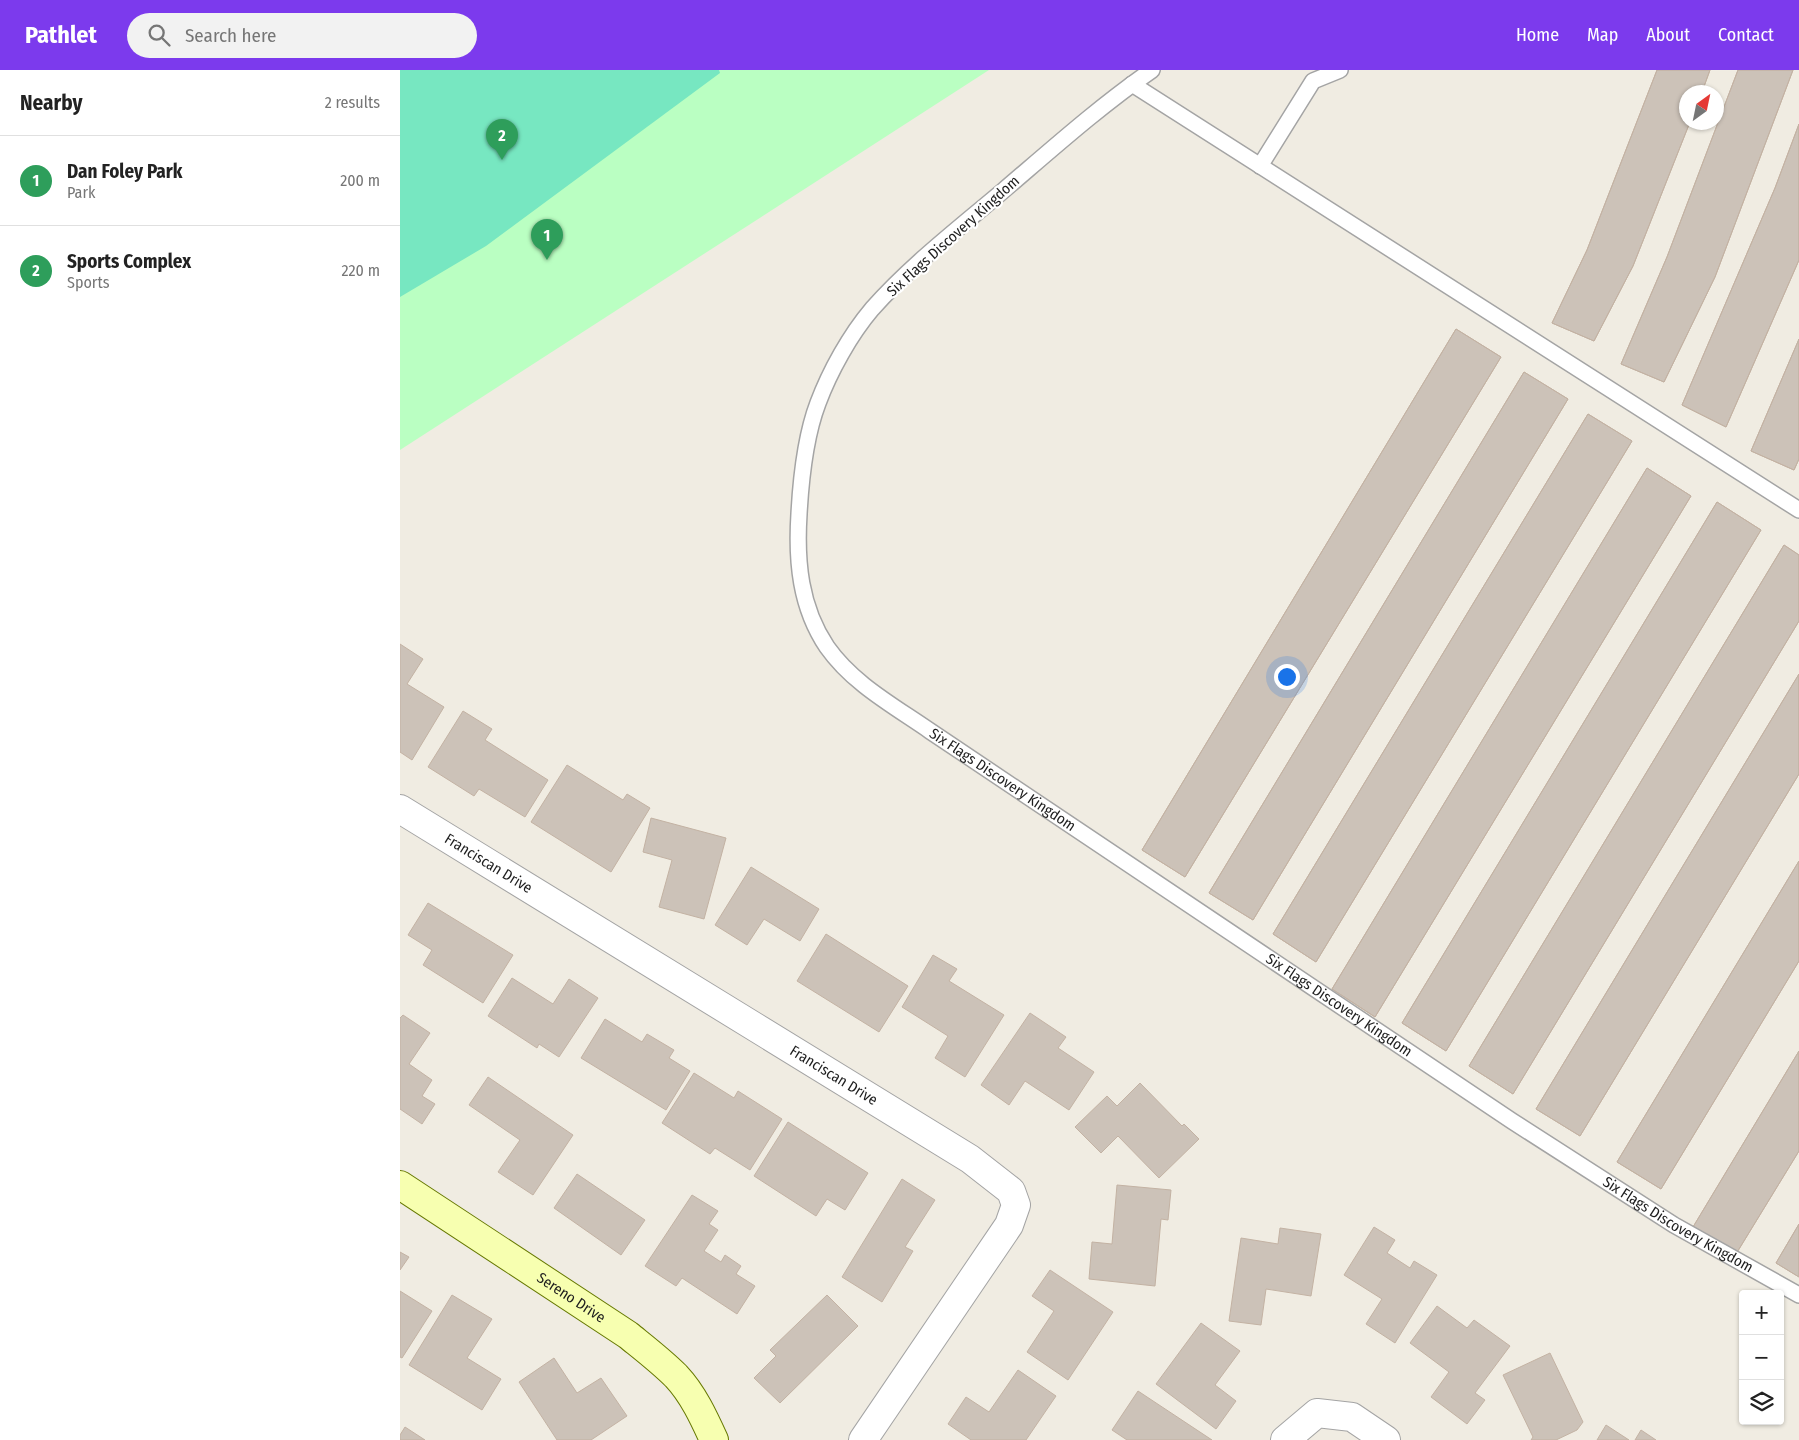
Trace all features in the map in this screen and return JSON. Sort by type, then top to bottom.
[{"type":"street","name":"Franciscan Drive","points":[[400,809],[970,1159],[1011,1191],[1016,1206],[1009,1226],[863,1440]]},
{"type":"street","name":"Sereno Drive","points":[[400,1185],[628,1335],[654,1356],[677,1377],[696,1403],[714,1440]]},
{"type":"street","points":[[1285,1440],[1317,1413],[1352,1417],[1386,1440]]},
{"type":"lane","name":"Six Flags Discovery Kingdom","points":[[1152,70],[1132,77],[925,257],[871,311],[850,340],[834,368],[818,403],[805,459],[798,524],[799,566],[803,594],[812,620],[827,647],[847,671],[862,684],[923,726],[1512,1121],[1674,1225],[1799,1295]]},
{"type":"lane","points":[[1260,166],[1312,81],[1340,70]]},
{"type":"lane","points":[[1132,77],[1260,166],[1799,510]]},
{"type":"green space","points":[[400,70],[989,70],[400,450]]},
{"type":"green space","points":[[400,70],[719,70],[720,73],[486,246],[400,297]]},
{"type":"building","points":[[1657,70],[1710,70],[1705,85],[1679,85],[1679,130],[1687,130],[1633,266],[1594,341],[1552,323],[1587,250]]},
{"type":"building","points":[[1657,70],[1710,70],[1705,85],[1679,85],[1679,130],[1687,130],[1633,266],[1594,341],[1552,323],[1587,250]]},
{"type":"building","points":[[1738,70],[1793,70],[1715,277],[1664,382],[1621,364],[1667,257],[1715,130],[1724,130],[1724,107]]},
{"type":"building","points":[[1738,70],[1793,70],[1715,277],[1664,382],[1621,364],[1667,257],[1715,130],[1724,130],[1724,107]]},
{"type":"building","points":[[1799,124],[1799,260],[1726,427],[1682,405],[1775,188]]},
{"type":"building","points":[[1799,124],[1799,260],[1726,427],[1682,405],[1775,188]]},
{"type":"building","points":[[1456,329],[1501,357],[1185,877],[1142,850]]},
{"type":"building","points":[[1456,329],[1501,357],[1185,877],[1142,850]]},
{"type":"building","points":[[1799,339],[1799,459],[1794,470],[1751,451]]},
{"type":"building","points":[[1799,339],[1799,459],[1794,470],[1751,451]]},
{"type":"building","points":[[1524,372],[1568,399],[1253,920],[1209,893]]},
{"type":"building","points":[[1524,372],[1568,399],[1253,920],[1209,893]]},
{"type":"building","points":[[1588,414],[1632,441],[1316,962],[1273,934]]},
{"type":"building","points":[[1588,414],[1632,441],[1316,962],[1273,934]]},
{"type":"building","points":[[1647,468],[1691,496],[1375,1017],[1332,989]]},
{"type":"building","points":[[1647,468],[1691,496],[1375,1017],[1332,989]]},
{"type":"building","points":[[1717,502],[1761,530],[1446,1051],[1402,1023]]},
{"type":"building","points":[[1717,502],[1761,530],[1446,1051],[1402,1023]]},
{"type":"building","points":[[1784,545],[1799,555],[1799,621],[1513,1094],[1469,1066]]},
{"type":"building","points":[[1784,545],[1799,555],[1799,621],[1513,1094],[1469,1066]]},
{"type":"building","points":[[400,644],[423,659],[407,684],[444,707],[412,760],[400,752]]},
{"type":"building","points":[[1799,674],[1799,774],[1580,1136],[1536,1109]]},
{"type":"building","points":[[1799,674],[1799,774],[1580,1136],[1536,1109]]},
{"type":"building","points":[[463,711],[492,729],[485,740],[548,780],[525,817],[479,789],[474,796],[428,767]]},
{"type":"building","points":[[567,765],[623,800],[627,794],[650,808],[611,872],[531,822]]},
{"type":"building","points":[[651,818],[726,838],[704,919],[659,907],[672,860],[643,852]]},
{"type":"building","points":[[1799,861],[1799,961],[1661,1189],[1617,1162]]},
{"type":"building","points":[[1799,861],[1799,961],[1661,1189],[1617,1162]]},
{"type":"building","points":[[751,867],[819,909],[800,941],[764,919],[747,945],[715,925]]},
{"type":"building","points":[[428,903],[513,955],[483,1003],[423,965],[432,950],[408,935]]},
{"type":"building","points":[[826,934],[908,986],[879,1032],[797,981]]},
{"type":"building","points":[[933,955],[957,969],[949,981],[1004,1015],[965,1077],[935,1058],[948,1036],[902,1007]]},
{"type":"building","points":[[512,978],[553,1004],[569,979],[598,998],[559,1057],[539,1044],[537,1048],[488,1016]]},
{"type":"building","points":[[1030,1013],[1066,1037],[1058,1048],[1094,1072],[1069,1110],[1025,1081],[1009,1105],[981,1085]]},
{"type":"building","points":[[403,1015],[430,1033],[409,1064],[432,1080],[422,1096],[435,1104],[422,1124],[400,1109],[400,1018]]},
{"type":"building","points":[[605,1019],[642,1042],[647,1034],[674,1050],[669,1058],[690,1071],[666,1110],[581,1058]]},
{"type":"building","points":[[1799,1051],[1799,1151],[1736,1254],[1693,1227]]},
{"type":"building","points":[[1799,1051],[1799,1151],[1736,1254],[1693,1227]]},
{"type":"building","points":[[694,1073],[734,1098],[738,1091],[782,1119],[750,1170],[715,1148],[710,1154],[662,1123]]},
{"type":"building","points":[[488,1077],[573,1135],[533,1195],[498,1172],[520,1140],[469,1105]]},
{"type":"building","points":[[1140,1083],[1182,1126],[1184,1124],[1199,1139],[1159,1178],[1118,1136],[1101,1153],[1075,1127],[1107,1096],[1117,1106]]},
{"type":"building","points":[[788,1122],[868,1173],[845,1210],[827,1199],[816,1216],[754,1176]]},
{"type":"building","points":[[577,1174],[645,1220],[621,1255],[554,1208]]},
{"type":"building","points":[[902,1179],[935,1200],[905,1247],[913,1251],[882,1302],[842,1277]]},
{"type":"building","points":[[1117,1185],[1171,1190],[1168,1220],[1161,1219],[1155,1286],[1089,1279],[1092,1242],[1112,1244]]},
{"type":"building","points":[[692,1195],[718,1211],[709,1224],[718,1230],[704,1251],[721,1262],[725,1255],[741,1266],[736,1274],[755,1286],[737,1314],[682,1278],[676,1286],[645,1266]]},
{"type":"building","points":[[1799,1224],[1799,1277],[1776,1263]]},
{"type":"building","points":[[1799,1224],[1799,1277],[1776,1263]]},
{"type":"building","points":[[1374,1227],[1395,1240],[1387,1253],[1410,1268],[1414,1261],[1437,1275],[1395,1343],[1366,1324],[1382,1299],[1344,1275]]},
{"type":"building","points":[[1280,1228],[1321,1234],[1311,1296],[1266,1289],[1261,1325],[1229,1321],[1241,1238],[1278,1244]]},
{"type":"building","points":[[400,1252],[409,1257],[400,1270]]},
{"type":"building","points":[[1050,1270],[1113,1312],[1068,1380],[1027,1352],[1054,1311],[1032,1296]]},
{"type":"building","points":[[400,1291],[432,1311],[402,1358],[400,1357]]},
{"type":"building","points":[[452,1295],[492,1319],[467,1358],[501,1379],[482,1410],[409,1365]]},
{"type":"building","points":[[827,1295],[858,1326],[780,1403],[754,1378],[776,1356],[770,1350]]},
{"type":"building","points":[[1437,1306],[1467,1328],[1474,1320],[1510,1346],[1475,1393],[1485,1400],[1467,1424],[1431,1397],[1449,1372],[1410,1343]]},
{"type":"building","points":[[1201,1323],[1240,1351],[1215,1385],[1236,1401],[1216,1429],[1156,1384]]},
{"type":"building","points":[[1550,1353],[1583,1422],[1577,1430],[1556,1440],[1531,1440],[1533,1437],[1503,1375]]},
{"type":"building","points":[[554,1358],[577,1393],[601,1378],[627,1416],[591,1440],[557,1440],[519,1382]]},
{"type":"building","points":[[1018,1370],[1056,1396],[1026,1440],[971,1440],[948,1424],[966,1397],[989,1412]]},
{"type":"building","points":[[1138,1391],[1212,1440],[1127,1440],[1112,1430]]},
{"type":"building","points":[[1606,1425],[1629,1440],[1597,1440]]},
{"type":"building","points":[[405,1427],[425,1440],[400,1440],[400,1435]]},
{"type":"building","points":[[1641,1430],[1656,1440],[1635,1440]]},
{"type":"place","name":"Sports Complex","points":[[502,160]]},
{"type":"place","name":"Dan Foley Park","points":[[547,260]]}]
